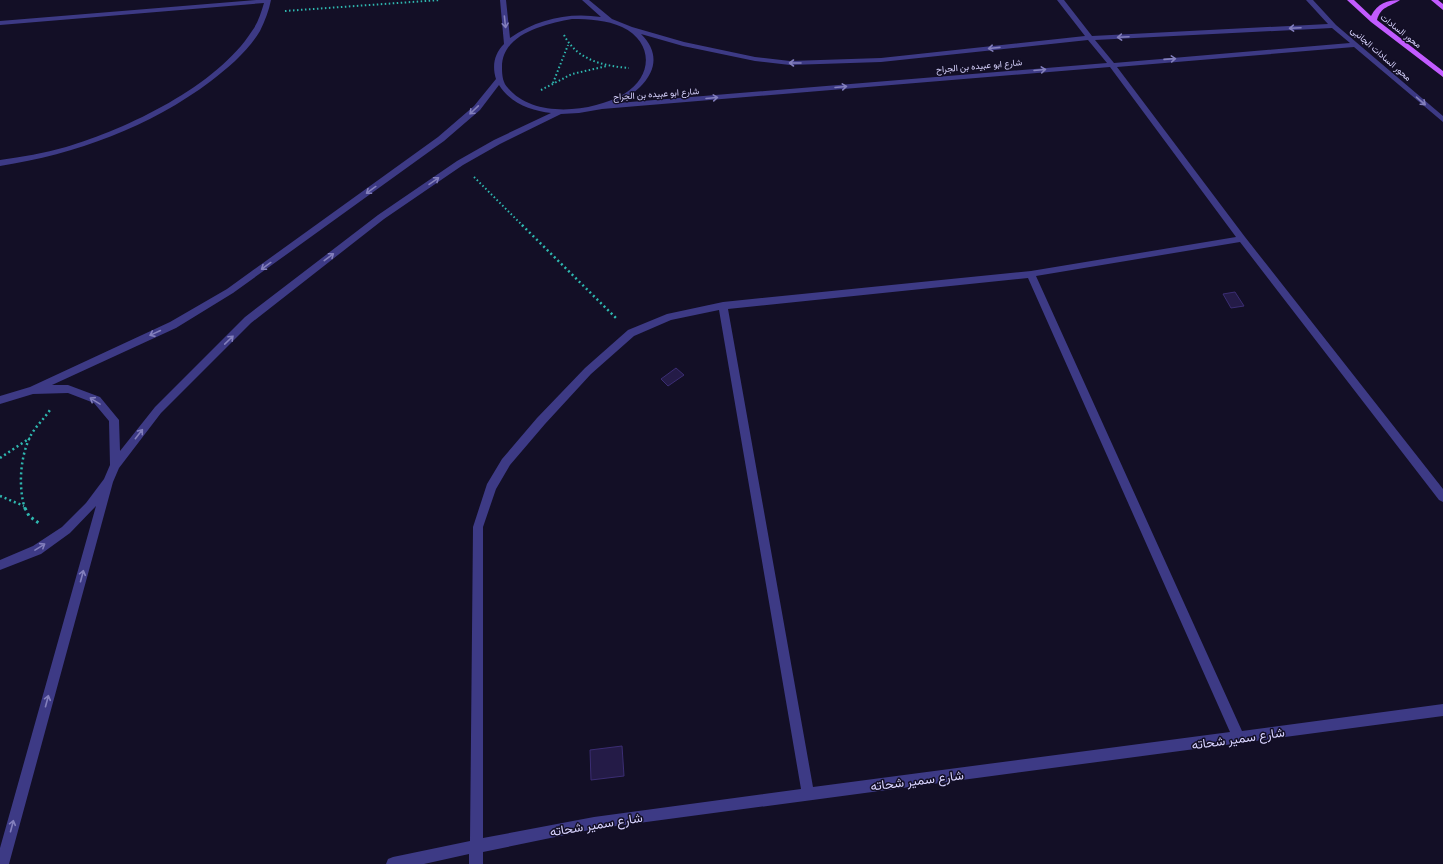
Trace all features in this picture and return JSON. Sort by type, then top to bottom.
[{"type":"main road","name":"محور السادات","points":[[1350,0],[1373,21],[1443,75]]},
{"type":"main road","points":[[1373,21],[1375,12],[1381,6],[1397,0]]},
{"type":"main road","points":[[1434,0],[1443,8]]},
{"type":"street","points":[[0,23],[268,0],[255,33],[238,54],[216,75],[153,113],[102,138],[33,158],[0,163]]},
{"type":"street","points":[[503,0],[507,44]]},
{"type":"street","points":[[585,0],[609,20]]},
{"type":"street","points":[[1060,0],[1111,64],[1242,239],[1443,497]]},
{"type":"street","name":"محور السادات الجانبى","points":[[1309,0],[1334,26],[1443,120]]},
{"type":"street","points":[[609,20],[591,17],[562,19],[535,26],[519,34],[507,44],[499,56],[496,68],[499,80],[507,92],[538,109],[559,112],[582,111],[603,107],[624,97],[640,85],[649,68],[650,55],[644,41],[631,29]]},
{"type":"street","name":"شارع ابو عبيده بن الجراح","points":[[609,20],[631,29],[683,44],[755,59],[790,63],[881,60],[1091,38],[1334,26]]},
{"type":"street","name":"شارع ابو عبيده بن الجراح","points":[[603,107],[1356,45]]},
{"type":"street","points":[[32,390],[173,325],[230,291],[441,139],[476,108],[499,80]]},
{"type":"street","points":[[2,864],[108,482],[115,465],[158,410],[248,320],[381,217],[460,162],[559,112]]},
{"type":"street","points":[[476,864],[478,527],[491,487],[506,462],[524,440],[588,371],[631,333],[670,317],[723,306],[1031,274],[1242,239]]},
{"type":"street","points":[[1031,274],[1239,738]]},
{"type":"street","points":[[723,306],[808,794]]},
{"type":"street","points":[[0,400],[5,395],[32,390],[71,391],[97,400],[114,420],[115,465]]},
{"type":"street","points":[[0,565],[37,550],[60,534],[90,506],[108,482]]},
{"type":"street","name":"شارع سمير شحاته","points":[[393,864],[476,847],[519,836],[594,823],[1443,710]]},
{"type":"path","points":[[264,13],[440,0]]},
{"type":"path","points":[[562,19],[564,35],[570,47],[591,61],[609,65],[649,68]]},
{"type":"path","points":[[553,83],[568,44]]},
{"type":"path","points":[[527,104],[541,90],[562,78],[582,71],[609,65]]},
{"type":"path","points":[[460,162],[631,333]]},
{"type":"path","points":[[0,458],[30,438],[53,406],[71,391]]},
{"type":"path","points":[[30,438],[22,470],[25,510],[34,521],[60,534]]},
{"type":"path","points":[[0,496],[24,506]]},
{"type":"building","points":[[1235,292],[1244,306],[1231,308],[1223,294]]},
{"type":"building","points":[[676,368],[684,375],[668,386],[661,379]]},
{"type":"building","points":[[622,746],[624,776],[591,780],[590,750]]}]
